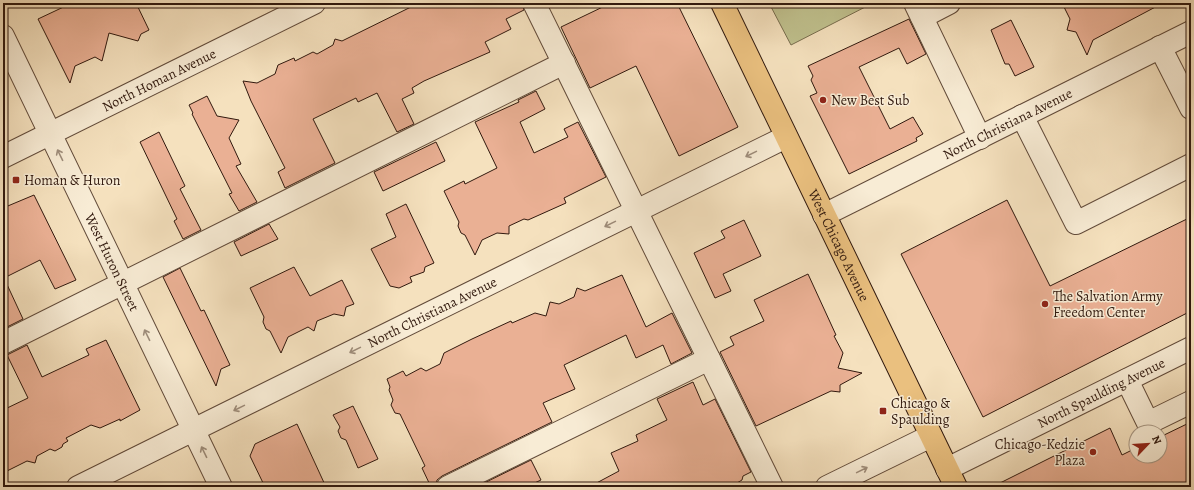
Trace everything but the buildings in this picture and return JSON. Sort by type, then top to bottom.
[{"type":"main road","name":"West Chicago Avenue","points":[[726,4],[786,137],[951,478]]},
{"type":"street","name":"North Homan Avenue","points":[[3,157],[314,3]]},
{"type":"street","points":[[534,3],[772,487]]},
{"type":"street","points":[[949,3],[918,10],[980,138]]},
{"type":"street","name":"North Christiana Avenue","points":[[824,215],[1191,32]]},
{"type":"street","name":"West Huron Street","points":[[3,36],[221,487]]},
{"type":"street","points":[[1160,47],[1191,108]]},
{"type":"street","points":[[3,343],[564,63]]},
{"type":"street","points":[[1022,116],[1076,223],[1191,165]]},
{"type":"street","name":"North Christiana Avenue","points":[[78,487],[786,137]]},
{"type":"street","name":"North Spaulding Avenue","points":[[951,478],[1127,380],[1191,348]]},
{"type":"street","points":[[448,487],[709,359]]},
{"type":"street","points":[[1127,380],[1148,423],[1191,402]]},
{"type":"street","points":[[827,487],[931,436]]},
{"type":"green space","points":[[769,3],[873,3],[791,45]]},
{"type":"place","name":"New Best Sub","points":[[823,100]]},
{"type":"place","name":"Homan & Huron","points":[[16,180]]},
{"type":"place","name":"The Salvation Army Freedom Center","points":[[1045,304]]},
{"type":"place","name":"Chicago & Spaulding","points":[[883,411]]},
{"type":"place","name":"Chicago-Kedzie Plaza","points":[[1093,452]]}]
